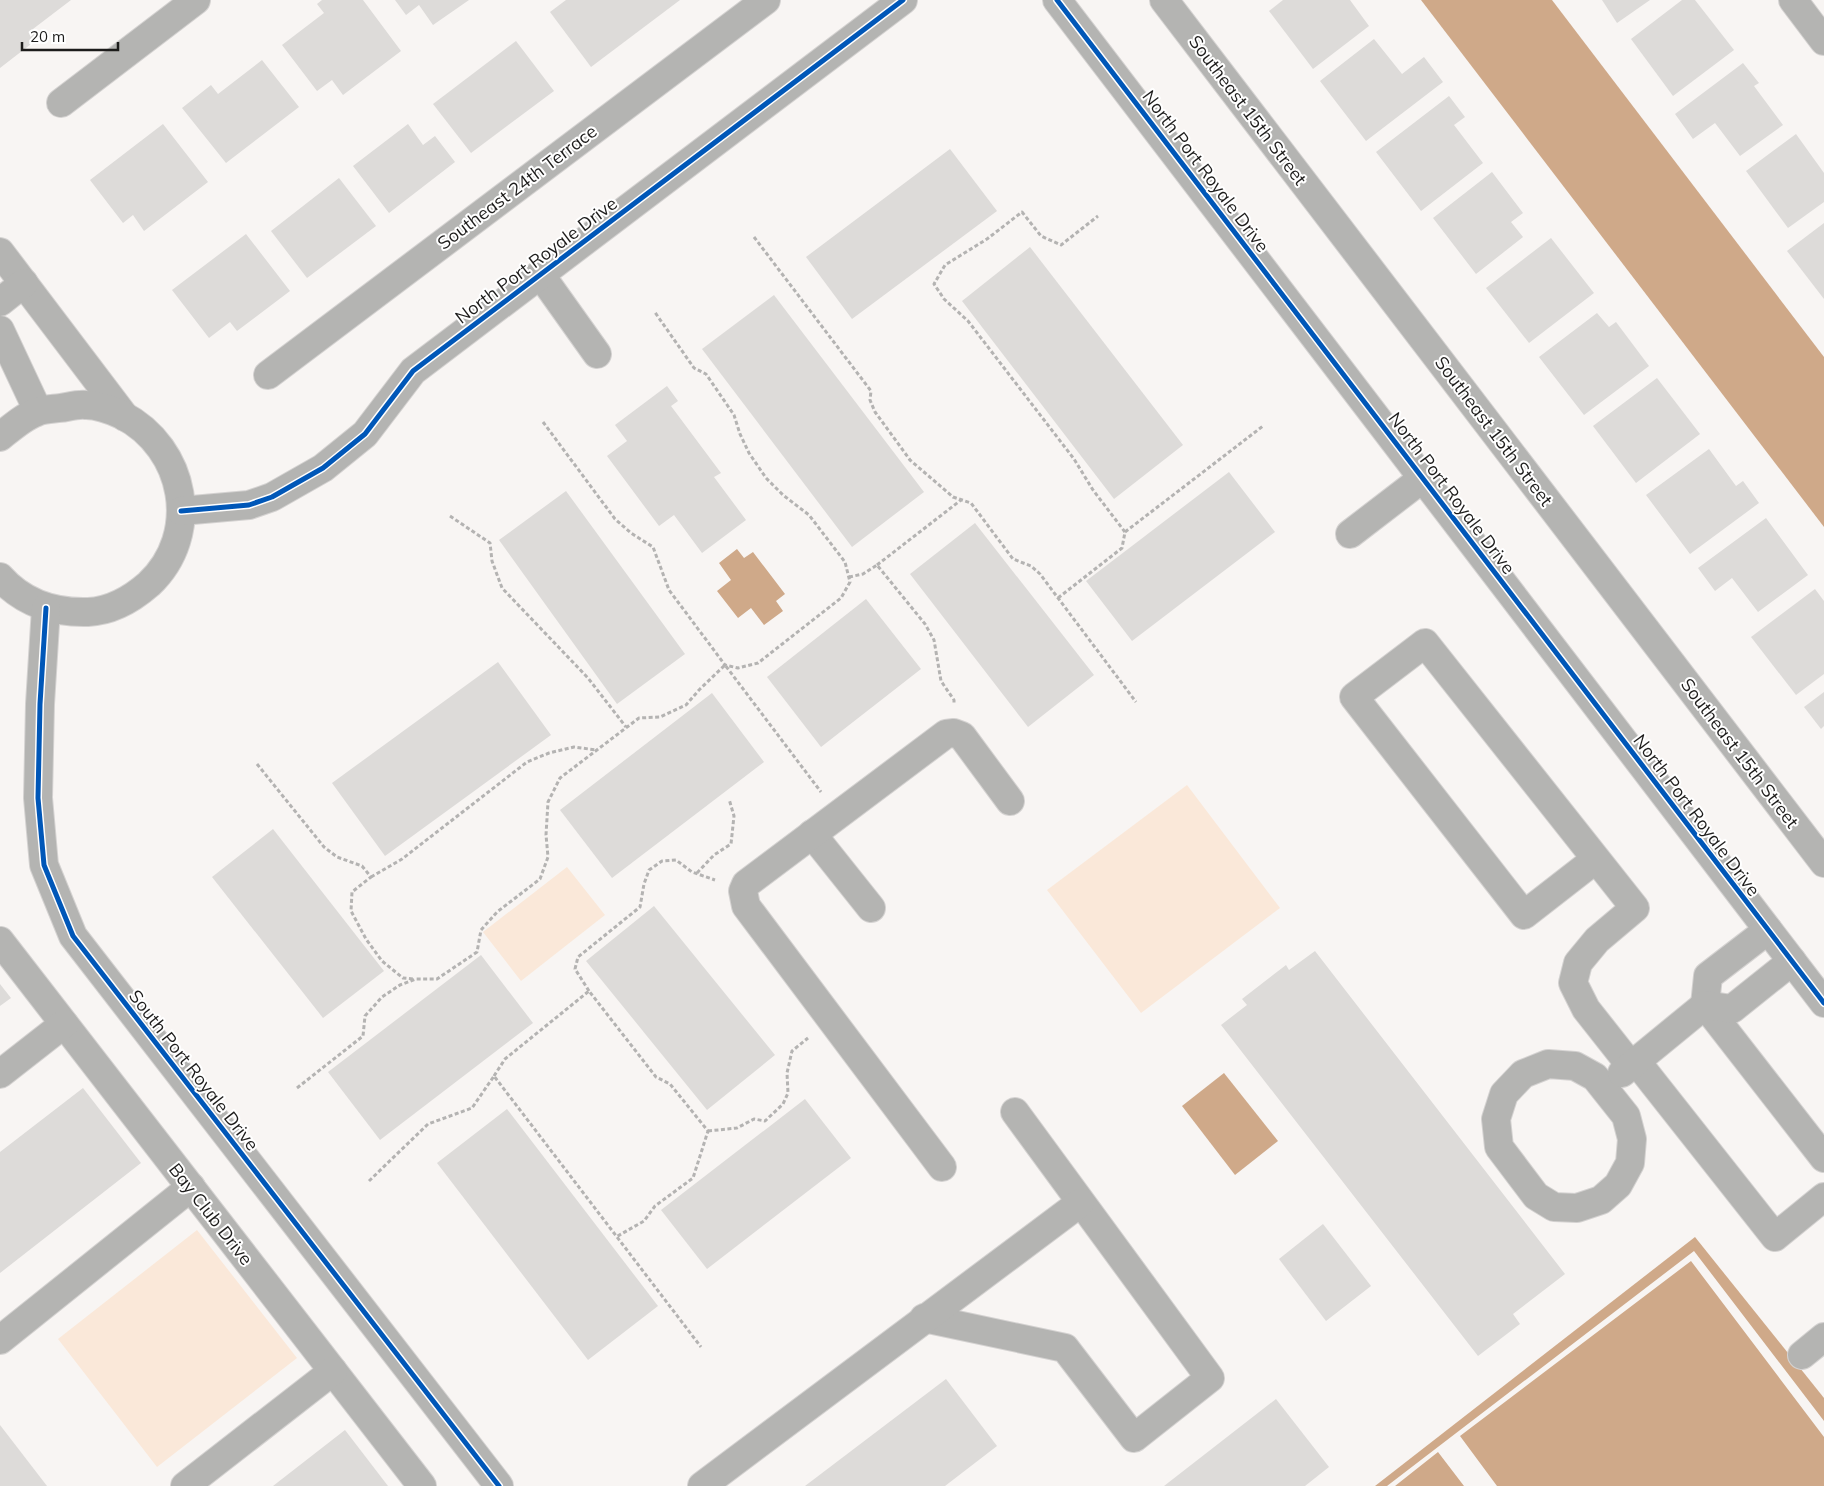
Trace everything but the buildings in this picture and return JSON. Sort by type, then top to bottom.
[{"type":"street","points":[[60,104],[196,0]]},
{"type":"street","name":"Southeast 24th Terrace","points":[[268,375],[766,0]]},
{"type":"street","name":"North Port Royale Drive","points":[[181,511],[249,505],[272,497],[323,468],[365,434],[412,371],[903,0]]},
{"type":"street","name":"North Port Royale Drive","points":[[1057,0],[1824,1003]]},
{"type":"street","name":"Southeast 15th Street","points":[[1164,0],[1824,863]]},
{"type":"street","points":[[1793,0],[1824,41]]},
{"type":"street","points":[[0,252],[125,417]]},
{"type":"street","points":[[540,274],[597,354]]},
{"type":"street","points":[[0,302],[24,283]]},
{"type":"street","points":[[0,330],[18,424]]},
{"type":"street","points":[[0,364],[18,424]]},
{"type":"street","points":[[0,577],[6,585],[25,598],[46,608],[70,612],[94,612],[117,605],[138,594],[156,577],[170,558],[178,535],[181,511],[179,485],[170,461],[154,439],[135,422],[112,410],[86,405],[18,424]]},
{"type":"street","points":[[1350,534],[1423,478]]},
{"type":"street","name":"South Port Royale Drive","points":[[46,608],[40,704],[38,798],[44,865],[73,936],[499,1486]]},
{"type":"street","points":[[1596,859],[1524,915],[1354,697],[1425,642],[1635,908],[1597,940],[1578,963],[1573,983],[1586,1009],[1634,1064],[1774,1237],[1824,1197]]},
{"type":"street","points":[[942,1167],[746,906],[743,891],[746,884],[946,734],[954,733],[962,736],[1010,801]]},
{"type":"street","points":[[812,834],[871,908]]},
{"type":"street","points":[[1768,930],[1708,976],[1705,1005],[1824,1158]]},
{"type":"street","name":"Bay Club Drive","points":[[0,941],[422,1486]]},
{"type":"street","points":[[1603,1087],[1705,1005],[1732,1009],[1792,961]]},
{"type":"street","points":[[0,1074],[64,1024]]},
{"type":"street","points":[[1548,1064],[1575,1066],[1595,1077],[1603,1087],[1626,1116],[1632,1139],[1630,1163],[1618,1185],[1600,1200],[1577,1208],[1554,1207],[1536,1196],[1499,1147],[1496,1120],[1504,1094],[1523,1074],[1548,1064]]},
{"type":"street","points":[[924,1318],[1065,1348],[1134,1438],[1210,1378],[1015,1112]]},
{"type":"street","points":[[0,1340],[191,1188]]},
{"type":"street","points":[[702,1486],[1080,1203]]},
{"type":"street","points":[[1802,1355],[1824,1337]]},
{"type":"street","points":[[185,1486],[333,1371]]},
{"type":"path","points":[[1098,216],[1061,245],[1040,236],[1022,212],[987,239],[945,265],[934,284],[944,299],[968,322],[1074,459],[1093,490],[1125,532]]},
{"type":"path","points":[[754,237],[871,391],[870,400],[875,412],[910,460],[953,497],[971,503],[1013,559],[1031,566],[1040,574],[1136,702]]},
{"type":"path","points":[[654,312],[694,368],[706,374],[734,415],[749,453],[762,472],[783,495],[808,515],[844,562],[849,577],[850,582],[841,598],[758,662],[738,668],[725,666]]},
{"type":"path","points":[[543,422],[614,519],[653,547],[669,590],[839,814]]},
{"type":"path","points":[[1058,598],[1122,548],[1125,532],[1263,426]]},
{"type":"path","points":[[849,577],[863,574],[877,565],[961,500]]},
{"type":"path","points":[[450,516],[490,543],[492,561],[502,588],[588,678],[626,727]]},
{"type":"path","points":[[877,565],[925,624],[934,640],[941,681],[954,700],[954,733]]},
{"type":"path","points":[[597,750],[574,747],[549,753],[527,762],[402,860],[371,877],[352,892],[351,911],[366,939],[382,961],[403,978],[437,979],[477,952],[481,930],[497,912],[540,880],[548,857],[546,835],[548,802],[560,778],[597,750],[626,727],[639,718],[660,717],[686,705],[725,666]]},
{"type":"path","points":[[257,764],[324,847],[337,857],[362,866],[371,877]]},
{"type":"path","points":[[697,873],[714,855],[731,844],[734,816],[729,799]]},
{"type":"path","points":[[708,1131],[670,1084],[656,1077],[575,969],[578,957],[640,907],[644,884],[649,870],[662,861],[676,860],[697,873],[743,891]]},
{"type":"path","points":[[297,1088],[363,1036],[365,1016],[382,998],[400,985],[416,979]]},
{"type":"path","points":[[369,1181],[428,1124],[472,1108],[506,1059],[590,991]]},
{"type":"path","points":[[708,1131],[737,1128],[754,1119],[765,1121],[783,1104],[788,1093],[787,1073],[792,1051],[830,1018]]},
{"type":"path","points":[[494,1076],[700,1347]]},
{"type":"path","points":[[616,1236],[644,1221],[655,1206],[693,1178],[708,1131]]},
{"type":"shaded area","points":[[1421,0],[1552,0],[1824,357],[1824,527]]},
{"type":"shaded area","points":[[737,549],[744,558],[753,552],[785,594],[776,601],[783,611],[764,625],[751,608],[738,618],[717,591],[731,580],[719,563]]},
{"type":"shaded area","points":[[1187,785],[1280,908],[1141,1013],[1047,890]]},
{"type":"shaded area","points":[[567,867],[605,915],[521,981],[483,932]]},
{"type":"shaded area","points":[[1224,1073],[1278,1141],[1235,1175],[1182,1106]]},
{"type":"shaded area","points":[[197,1230],[297,1358],[157,1467],[58,1339]]},
{"type":"shaded area","points":[[1695,1237],[1824,1398],[1824,1486],[1375,1486]]},
{"type":"pier","points":[[1694,1251],[1824,1421],[1824,1437],[1691,1261],[1460,1436],[1497,1486],[1464,1486],[1438,1452],[1395,1486],[1387,1486]]},
{"type":"cycle path","points":[[181,511],[249,505],[272,497],[323,468],[365,434],[413,371],[903,0]]},
{"type":"cycle path","points":[[1057,0],[1824,1003]]},
{"type":"cycle path","points":[[46,608],[40,704],[38,798],[44,865],[73,936],[499,1486]]}]
